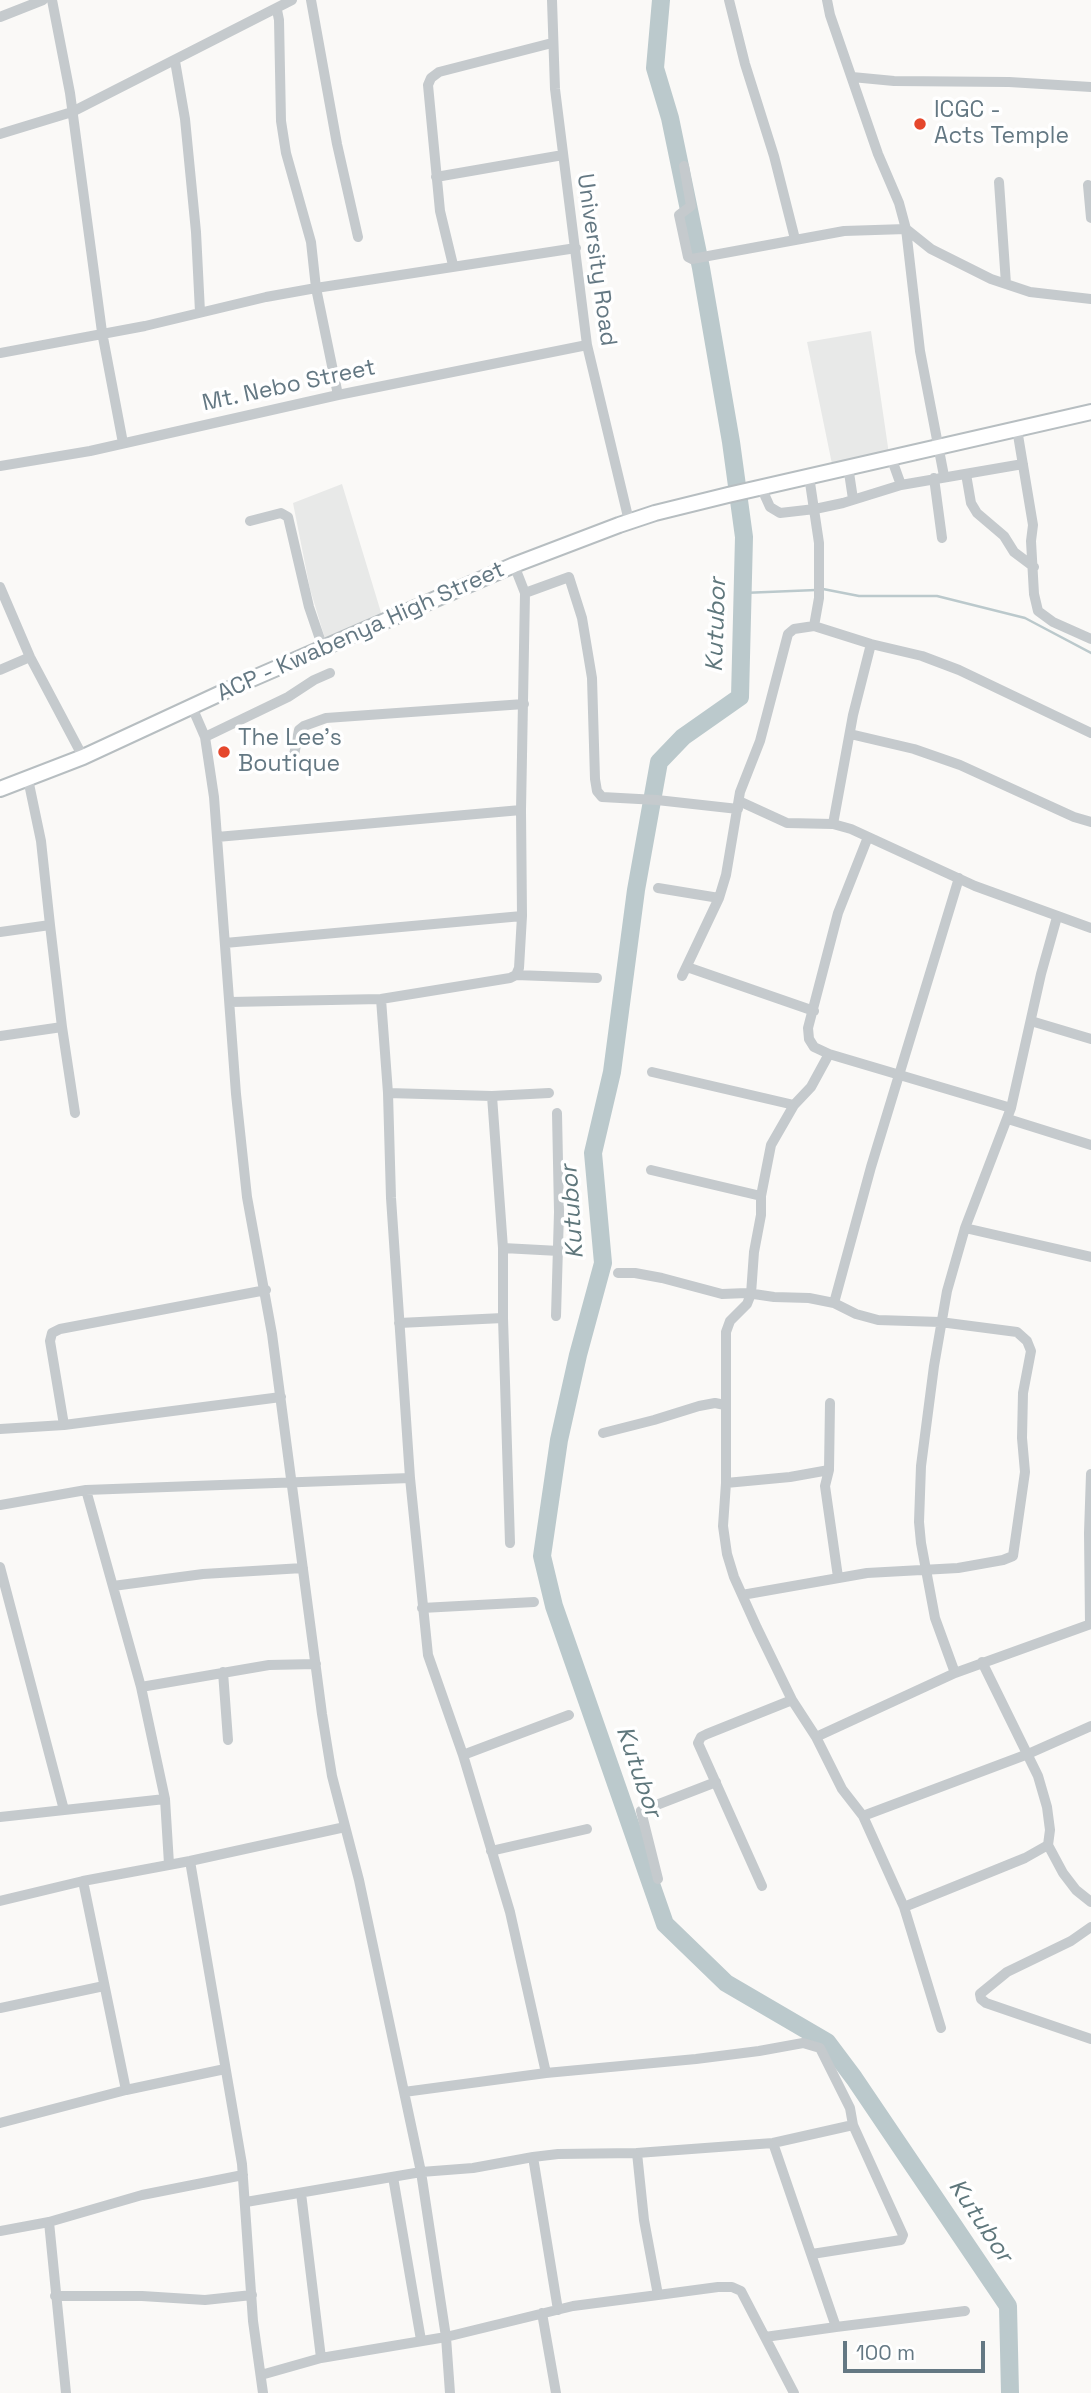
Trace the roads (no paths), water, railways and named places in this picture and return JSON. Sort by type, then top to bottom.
[{"type":"main road","name":"ACP - Kwabenya High Street","points":[[0,789],[83,757],[514,565],[629,522],[848,466],[1091,412]]},
{"type":"street","points":[[0,17],[43,0]]},
{"type":"street","points":[[52,0],[72,113],[102,332],[123,443]]},
{"type":"street","points":[[0,134],[72,113],[292,0]]},
{"type":"street","points":[[312,0],[337,144],[358,237]]},
{"type":"street","name":"University Road","points":[[552,0],[552,43],[563,155],[587,345],[629,522]]},
{"type":"street","points":[[729,0],[795,239]]},
{"type":"street","points":[[827,0],[906,229],[920,351],[937,447],[942,538]]},
{"type":"street","points":[[277,9],[281,121],[292,178],[312,242],[316,288],[338,394]]},
{"type":"street","points":[[453,265],[440,211],[428,85],[439,72],[552,43]]},
{"type":"street","points":[[175,61],[185,120],[196,232],[200,312]]},
{"type":"street","points":[[852,77],[894,81],[1009,82],[1091,87]]},
{"type":"street","points":[[436,177],[563,155]]},
{"type":"street","points":[[684,166],[691,206],[678,215],[688,257],[697,259],[844,231],[906,229],[931,249],[964,267],[1006,284],[1030,292],[1091,299]]},
{"type":"street","points":[[999,182],[1006,284]]},
{"type":"street","points":[[1088,185],[1091,218]]},
{"type":"street","points":[[0,353],[145,326],[316,288],[576,248]]},
{"type":"street","name":"Mt. Nebo Street","points":[[0,467],[90,451],[338,394],[587,345]]},
{"type":"street","points":[[1017,429],[1033,525],[1031,541],[1034,594],[1038,611],[1053,622],[1091,639]]},
{"type":"street","points":[[891,457],[901,485]]},
{"type":"street","points":[[754,489],[770,508],[780,513],[815,509],[939,477],[1023,464]]},
{"type":"street","points":[[848,466],[853,499]]},
{"type":"street","points":[[967,474],[971,503],[977,513],[1004,536],[1014,552],[1034,567]]},
{"type":"street","points":[[809,476],[819,543],[819,598],[814,626]]},
{"type":"street","points":[[250,522],[281,513],[288,517],[309,607],[323,648]]},
{"type":"street","points":[[514,565],[526,593],[521,810],[522,916],[519,968],[516,975]]},
{"type":"street","points":[[526,593],[569,577],[582,618],[593,688],[597,791],[602,797],[738,805],[787,822],[833,824],[869,837],[960,878],[1091,928]]},
{"type":"street","points":[[0,587],[30,657],[83,757]]},
{"type":"street","points":[[814,1011],[685,972],[719,898],[726,875],[738,805],[760,741],[788,634],[794,629],[814,626],[922,656],[959,670],[1091,733]]},
{"type":"street","points":[[833,824],[871,644]]},
{"type":"street","points":[[0,670],[30,657]]},
{"type":"street","points":[[205,737],[288,697],[330,673]]},
{"type":"street","points":[[294,755],[299,730],[326,718],[524,704]]},
{"type":"street","points":[[192,707],[205,737],[218,837],[236,1094],[247,1197],[266,1290],[332,1776],[359,1880],[421,2172],[446,2337],[450,2393]]},
{"type":"street","points":[[850,734],[914,749],[960,765],[1074,817],[1091,822]]},
{"type":"street","points":[[28,779],[41,841],[62,1027],[75,1113]]},
{"type":"street","points":[[218,837],[521,810]]},
{"type":"street","points":[[869,837],[838,913],[808,1028],[809,1039],[814,1047],[901,1075],[1091,1144]]},
{"type":"street","points":[[834,1303],[871,1167],[960,878]]},
{"type":"street","points":[[658,888],[719,898]]},
{"type":"street","points":[[225,943],[522,916]]},
{"type":"street","points":[[955,1673],[935,1618],[919,1522],[921,1466],[940,1322],[965,1228],[1009,1113],[1057,917]]},
{"type":"street","points":[[0,932],[50,925]]},
{"type":"street","points":[[230,1002],[381,999],[516,975],[597,978]]},
{"type":"street","points":[[381,999],[410,1478],[428,1654],[463,1755],[491,1850],[526,1978],[546,2073]]},
{"type":"street","points":[[1031,1021],[1091,1039]]},
{"type":"street","points":[[0,1036],[62,1027]]},
{"type":"street","points":[[829,1054],[811,1087],[794,1105],[771,1145],[761,1196],[751,1294],[747,1304],[730,1321],[726,1332],[724,1535],[734,1577],[792,1700],[816,1737],[842,1789],[863,1816],[904,1907],[942,2028]]},
{"type":"street","points":[[652,1072],[794,1105]]},
{"type":"street","points":[[388,1093],[492,1096],[550,1093]]},
{"type":"street","points":[[492,1096],[503,1248],[510,1542]]},
{"type":"street","points":[[556,1316],[559,1251],[557,1114]]},
{"type":"street","points":[[650,1170],[761,1196]]},
{"type":"street","points":[[965,1228],[1091,1256]]},
{"type":"street","points":[[503,1248],[559,1251]]},
{"type":"street","points":[[618,1273],[662,1278],[715,1293],[809,1298],[834,1303],[856,1314],[878,1320],[940,1322],[1017,1332],[1027,1341],[1031,1351],[1023,1393],[1022,1438],[1025,1472],[1013,1556],[958,1568],[926,1568],[838,1577],[742,1595]]},
{"type":"street","points":[[64,1425],[50,1341],[52,1333],[60,1329],[266,1290]]},
{"type":"street","points":[[399,1323],[503,1318]]},
{"type":"street","points":[[0,1429],[64,1425],[281,1397]]},
{"type":"street","points":[[603,1433],[699,1406],[715,1403],[725,1405]]},
{"type":"street","points":[[830,1403],[829,1470],[825,1486],[838,1577]]},
{"type":"street","points":[[726,1483],[829,1470]]},
{"type":"street","points":[[816,1737],[955,1673],[1090,1624],[1088,1533],[1091,1474]]},
{"type":"street","points":[[0,1505],[86,1490],[410,1478]]},
{"type":"street","points":[[86,1490],[141,1688],[165,1799],[169,1864]]},
{"type":"street","points":[[0,1567],[64,1810]]},
{"type":"street","points":[[113,1586],[203,1574],[303,1568]]},
{"type":"street","points":[[422,1608],[534,1602]]},
{"type":"street","points":[[982,1662],[1038,1776],[1047,1807],[1050,1830],[1048,1845],[1076,1891],[1091,1902]]},
{"type":"street","points":[[141,1688],[269,1665],[316,1664]]},
{"type":"street","points":[[223,1672],[228,1740]]},
{"type":"street","points":[[762,1886],[698,1743],[701,1737],[792,1700]]},
{"type":"street","points":[[463,1755],[569,1715]]},
{"type":"street","points":[[863,1816],[1028,1754],[1091,1726]]},
{"type":"street","points":[[658,1879],[641,1811],[716,1782]]},
{"type":"street","points":[[0,1817],[165,1799]]},
{"type":"street","points":[[0,1901],[83,1881],[345,1827]]},
{"type":"street","points":[[491,1850],[587,1829]]},
{"type":"street","points":[[904,1907],[1026,1858],[1048,1845]]},
{"type":"street","points":[[190,1861],[243,2175],[263,2393]]},
{"type":"street","points":[[83,1881],[126,2090]]},
{"type":"street","points":[[1091,1927],[1071,1941],[1007,1972],[980,1994],[986,2003],[1091,2039]]},
{"type":"street","points":[[0,2008],[104,1986]]},
{"type":"street","points":[[404,2092],[546,2073],[696,2059],[803,2043],[812,2044],[820,2048],[850,2108],[853,2125],[903,2235],[901,2240],[813,2255]]},
{"type":"street","points":[[0,2123],[126,2090],[225,2069]]},
{"type":"street","points":[[246,2202],[421,2172],[473,2168],[533,2157],[638,2153],[773,2143],[853,2125]]},
{"type":"street","points":[[773,2143],[836,2327]]},
{"type":"street","points":[[638,2153],[644,2220],[658,2295]]},
{"type":"street","points":[[533,2157],[558,2310]]},
{"type":"street","points":[[0,2231],[49,2222],[142,2195],[243,2175]]},
{"type":"street","points":[[393,2177],[421,2340]]},
{"type":"street","points":[[301,2193],[321,2358]]},
{"type":"street","points":[[49,2222],[66,2393]]},
{"type":"street","points":[[261,2375],[321,2358],[446,2337],[600,2301],[732,2287],[741,2291],[794,2393]]},
{"type":"street","points":[[55,2296],[205,2300],[252,2295]]},
{"type":"street","points":[[765,2337],[965,2311]]},
{"type":"street","points":[[542,2313],[556,2393]]},
{"type":"waterway","name":"Kutubor","points":[[661,0],[655,68],[670,118],[701,268],[731,442],[744,537],[740,697],[683,737],[659,762],[636,890],[612,1072],[593,1153],[603,1263],[559,1440],[542,1556],[554,1606],[665,1924],[726,1983],[827,2042],[854,2078],[1008,2306],[1010,2393]]},
{"type":"waterway","points":[[823,589],[859,596],[937,596],[1025,618],[1091,653]]},
{"type":"waterway","points":[[743,593],[816,590]]},
{"type":"place","name":"ICGC - Acts Temple","points":[[920,124]]},
{"type":"place","name":"The Lee's Boutique","points":[[224,752]]}]
